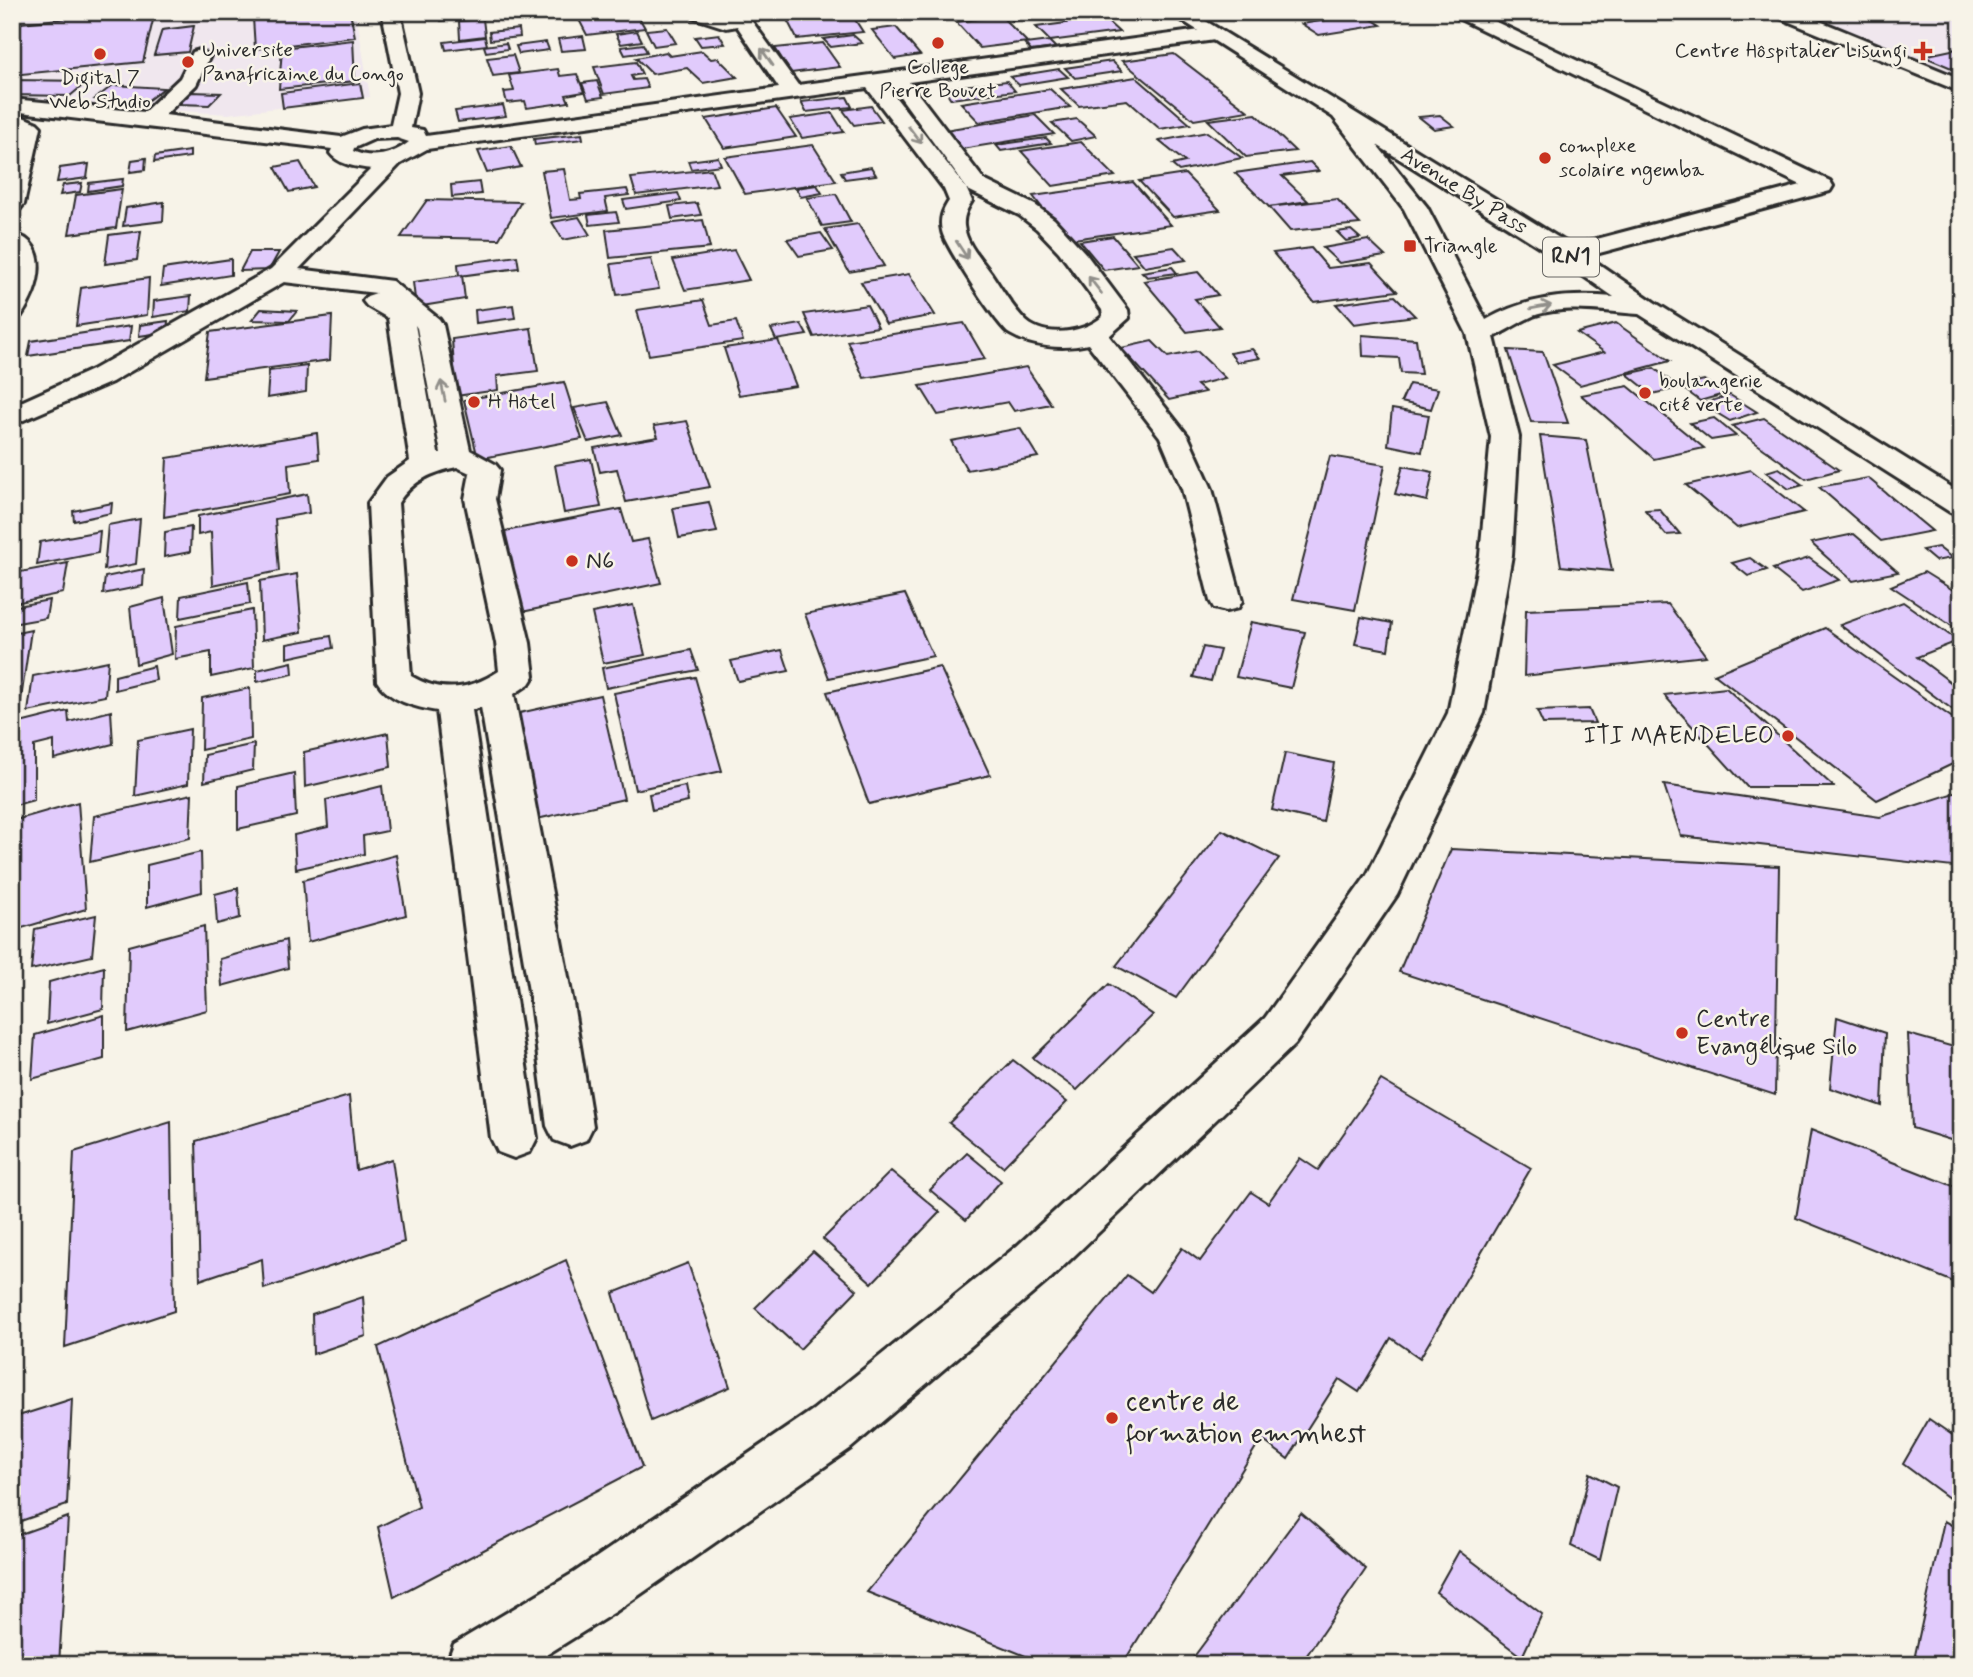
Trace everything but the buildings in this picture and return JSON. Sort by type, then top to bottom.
[{"type":"main road","points":[[391,12],[408,93],[400,131]]},
{"type":"main road","points":[[695,12],[739,18],[793,93]]},
{"type":"main road","name":"Avenue By Pass","points":[[1178,12],[1568,254],[1645,307],[1961,506]]},
{"type":"main road","points":[[1460,12],[1822,186],[1568,254]]},
{"type":"main road","points":[[1781,12],[1961,86]]},
{"type":"main road","points":[[739,18],[771,96]]},
{"type":"main road","points":[[344,144],[341,153],[351,160],[371,162],[393,159],[412,152],[420,143],[1215,34]]},
{"type":"main road","points":[[149,119],[189,81],[200,56]]},
{"type":"main road","points":[[886,81],[976,185],[991,196],[1022,206],[1053,232],[1115,310],[1116,318],[1110,326],[1082,336],[1040,337],[1015,326],[952,232],[956,207],[961,201],[991,196]]},
{"type":"main road","points":[[886,81],[961,201]]},
{"type":"main road","points":[[16,113],[149,119],[344,144],[368,134],[400,131],[415,135],[420,143]]},
{"type":"main road","points":[[12,204],[30,127],[16,113]]},
{"type":"main road","points":[[486,1661],[595,1592],[832,1429],[1034,1262],[1194,1115],[1280,1031],[1383,884],[1466,713],[1496,555],[1505,437],[1479,334],[1415,207],[1342,115]]},
{"type":"main road","points":[[12,417],[102,376],[270,281],[393,159]]},
{"type":"main road","points":[[12,240],[25,249],[27,268],[22,296],[12,311]]},
{"type":"main road","points":[[270,281],[383,286],[396,300],[415,311],[430,325],[457,458]]},
{"type":"main road","points":[[270,281],[362,297],[386,305],[400,315],[425,464]]},
{"type":"main road","points":[[1479,334],[1526,310],[1548,305],[1572,303],[1645,307]]},
{"type":"main road","points":[[1082,336],[1139,428]]},
{"type":"main road","points":[[1082,336],[1174,436],[1197,489],[1226,601]]},
{"type":"main road","points":[[457,458],[465,458],[485,470],[480,499],[513,643],[517,676],[496,691],[453,701],[434,701],[412,694],[394,681],[383,503],[402,478],[425,464],[457,458]]},
{"type":"main road","points":[[496,691],[552,1003],[570,1126]]},
{"type":"main road","points":[[453,701],[514,1138]]},
{"type":"shaded area","name":"Universite Panafricaine du Congo","points":[[13,12],[356,12],[370,97],[228,114],[12,100],[12,26],[17,18]]},
{"type":"shaded area","name":"Centre Hôspitalier Lisungi","points":[[1789,12],[1961,12],[1961,81]]},
{"type":"place","name":"College Pierre Bouvet","points":[[938,43]]},
{"type":"place","name":"Centre Hôspitalier Lisungi","points":[[1923,51]]},
{"type":"place","name":"Digital 7 Web Studio","points":[[100,54]]},
{"type":"place","name":"Universite Panafricaine du Congo","points":[[188,62]]},
{"type":"place","name":"complexe scolaire ngemba","points":[[1545,158]]},
{"type":"place","name":"Triangle","points":[[1410,246]]},
{"type":"place","name":"boulangerie cité verte","points":[[1645,393]]},
{"type":"place","name":"H Hôtel","points":[[474,402]]},
{"type":"place","name":"N6","points":[[572,561]]},
{"type":"place","name":"ITI MAENDELEO","points":[[1788,736]]},
{"type":"place","name":"Centre Evangélique Silo","points":[[1682,1033]]},
{"type":"place","name":"centre de formation emmhest","points":[[1112,1418]]}]
